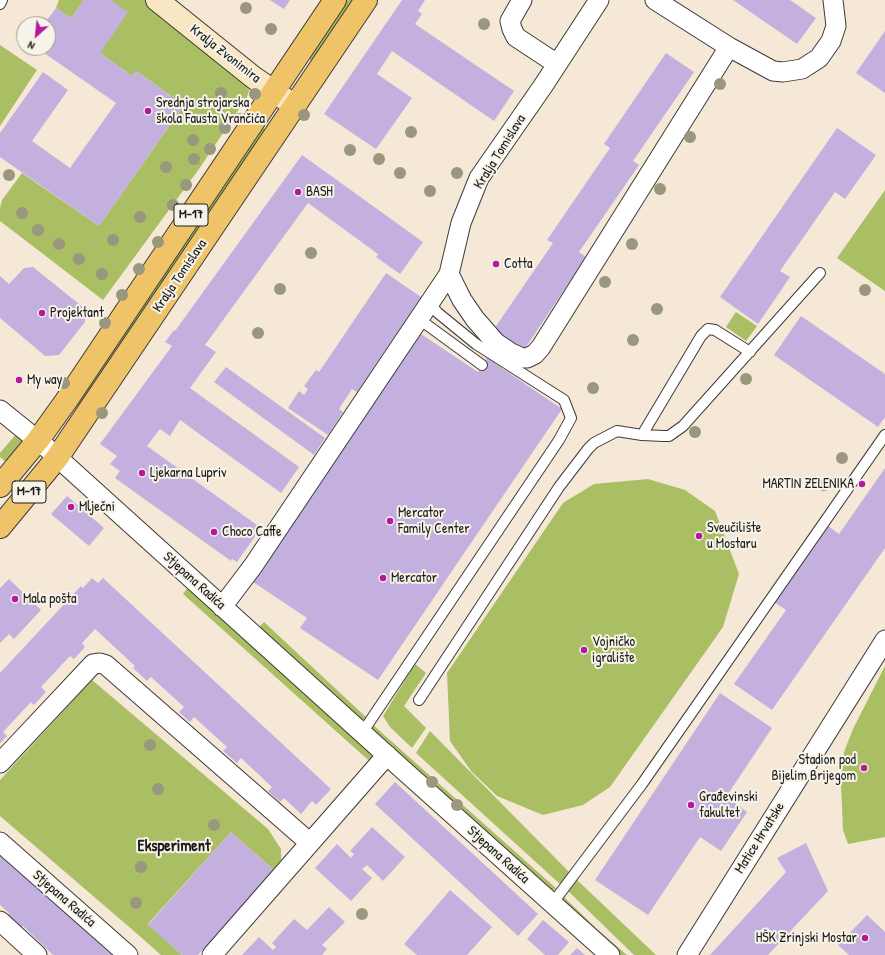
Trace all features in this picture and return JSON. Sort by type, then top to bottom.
[{"type":"main road","name":"Kralja Zvonimira","points":[[157,0],[253,77],[294,106]]},
{"type":"main road","name":"Kralja Tomislava","points":[[0,486],[38,440],[335,0]]},
{"type":"main road","name":"Kralja Tomislava","points":[[0,526],[57,458],[366,0]]},
{"type":"street","points":[[522,0],[510,21],[512,30],[516,37],[557,64]]},
{"type":"street","name":"Kralja Tomislava","points":[[222,607],[325,467],[374,395],[438,295],[461,223],[479,178],[599,0]]},
{"type":"street","points":[[655,0],[729,47],[773,71],[783,72],[802,69],[819,58],[831,41],[836,26],[833,0]]},
{"type":"street","points":[[438,295],[462,300],[475,319],[496,343],[511,353],[522,358],[527,358],[535,354],[551,332],[729,47]]},
{"type":"street","name":"Stjepana Radića","points":[[0,410],[38,440],[610,955]]},
{"type":"street","name":"Matice Hrvatske","points":[[687,955],[885,640]]},
{"type":"street","points":[[0,763],[92,664],[100,663],[106,665],[310,843]]},
{"type":"street","points":[[212,955],[387,755]]},
{"type":"street","name":"Stjepana Radića","points":[[0,842],[128,955]]},
{"type":"street","points":[[0,921],[37,955]]},
{"type":"lane","points":[[0,4],[2,0]]},
{"type":"lane","points":[[419,700],[582,455],[594,443],[608,434],[617,431],[642,435],[670,436],[683,426],[820,273]]},
{"type":"lane","points":[[438,295],[482,365]]},
{"type":"lane","points":[[362,733],[559,440],[571,418],[564,400],[476,344],[438,313],[438,295]]},
{"type":"lane","points":[[642,435],[702,336],[708,329],[715,330],[750,352]]},
{"type":"lane","points":[[552,904],[642,784],[885,435]]},
{"type":"green space","points":[[59,0],[84,0],[71,18],[56,8]]},
{"type":"green space","points":[[111,0],[147,0],[250,87],[247,97],[199,169],[103,300],[0,221],[0,208],[2,200],[22,173],[99,226],[184,105],[136,71],[132,76],[100,53]]},
{"type":"green space","points":[[345,0],[353,0],[312,61],[307,57]]},
{"type":"green space","points":[[0,45],[37,70],[0,126]]},
{"type":"green space","points":[[261,126],[266,130],[81,408],[76,405]]},
{"type":"green space","points":[[885,190],[885,291],[837,258]]},
{"type":"green space","points":[[736,312],[757,326],[746,341],[726,327]]},
{"type":"green space","points":[[18,432],[30,441],[12,467],[0,457],[0,453]]},
{"type":"green space","name":"Vojničko igralište","points":[[648,479],[685,490],[715,511],[739,574],[723,627],[610,787],[583,805],[543,815],[497,796],[471,771],[450,741],[447,673],[563,503],[594,484]]},
{"type":"green space","points":[[188,587],[382,761],[376,767],[183,594]]},
{"type":"green space","points":[[264,622],[367,718],[358,722],[255,631]]},
{"type":"green space","points":[[415,664],[426,673],[404,706],[426,728],[412,748],[390,727],[383,716]]},
{"type":"green space","name":"Stadion pod Bijelim Brijegom","points":[[885,666],[885,837],[848,844],[843,830],[841,785],[844,752],[853,729]]},
{"type":"green space","points":[[92,680],[268,829],[281,849],[281,860],[274,870],[231,832],[148,924],[182,955],[161,955],[0,816],[0,780]]},
{"type":"green space","points":[[372,724],[557,889],[547,892],[370,734]]},
{"type":"green space","points":[[430,731],[571,874],[561,885],[416,753]]},
{"type":"green space","points":[[576,879],[656,955],[634,955],[567,890]]},
{"type":"green space","points":[[563,896],[597,929],[627,955],[616,955],[562,907]]},
{"type":"building","points":[[84,0],[111,0],[128,12],[100,53],[132,76],[136,71],[184,105],[99,226],[0,157],[0,133],[43,72],[68,90],[32,141],[70,168],[116,103],[48,56],[56,56],[56,16],[50,16],[56,8],[71,18]]},
{"type":"building","points":[[270,0],[290,0],[284,9]]},
{"type":"building","points":[[402,0],[425,0],[418,11],[422,14],[415,24],[514,91],[494,121],[392,51],[377,74],[412,98],[376,149],[324,114]]},
{"type":"building","points":[[733,0],[790,0],[816,18],[797,44]]},
{"type":"building","points":[[885,31],[885,93],[856,73]]},
{"type":"building","points":[[666,53],[694,72],[633,161],[639,165],[579,252],[586,257],[522,353],[492,332],[553,243],[547,240],[610,148],[604,144]]},
{"type":"building","points":[[837,128],[876,155],[845,199],[835,192],[780,271],[790,277],[758,324],[720,297]]},
{"type":"building","points":[[302,155],[423,242],[400,274],[376,257],[378,254],[308,203],[205,345],[216,352],[190,388],[299,467],[281,493],[180,420],[170,436],[160,429],[147,446],[261,528],[237,562],[232,559],[231,561],[115,478],[120,471],[110,464],[117,456],[100,444],[172,346],[165,342],[174,330],[175,331]]},
{"type":"building","name":"Projektant","points":[[33,267],[84,308],[85,322],[59,355],[45,356],[0,318],[0,276],[9,284],[24,268]]},
{"type":"building","points":[[386,273],[421,297],[357,392],[352,389],[339,409],[343,412],[328,435],[288,408],[299,391],[304,395],[308,389],[304,386],[316,370],[319,372]]},
{"type":"building","points":[[801,316],[885,374],[885,417],[878,427],[774,355]]},
{"type":"building","name":"Mercator Family Center","points":[[421,334],[478,372],[487,358],[562,409],[378,680],[300,628],[307,618],[253,582]]},
{"type":"building","points":[[226,367],[325,438],[314,455],[214,382]]},
{"type":"building","points":[[885,468],[885,548],[772,710],[734,684],[786,610],[774,602],[827,525],[839,534]]},
{"type":"building","points":[[67,496],[104,528],[89,546],[51,514]]},
{"type":"building","points":[[92,578],[98,583],[103,578],[331,789],[316,805],[312,801],[301,814],[284,798],[280,802],[268,791],[272,787],[241,758],[237,763],[223,751],[227,747],[194,717],[190,722],[179,712],[184,707],[151,677],[147,681],[133,668],[135,666],[95,629],[82,643],[85,647],[74,659],[70,656],[41,687],[46,692],[34,705],[31,702],[3,732],[7,736],[0,743],[0,673],[81,586],[83,588]]},
{"type":"building","name":"Mala pošta","points":[[9,579],[41,610],[14,639],[9,634],[0,643],[0,588]]},
{"type":"building","name":"Građevinski fakultet","points":[[720,693],[772,728],[726,797],[747,812],[721,851],[700,837],[648,915],[595,880]]},
{"type":"building","points":[[395,782],[538,914],[518,936],[375,804]]},
{"type":"building","points":[[372,827],[405,857],[383,881],[367,865],[362,869],[372,878],[351,901],[315,868],[337,844],[351,858],[354,854],[350,851]]},
{"type":"building","points":[[231,832],[274,870],[198,955],[182,955],[148,925]]},
{"type":"building","points":[[806,843],[828,891],[768,955],[710,955],[786,872],[777,858]]},
{"type":"building","points":[[0,851],[112,955],[53,955],[23,926],[19,931],[5,918],[9,913],[0,905]]},
{"type":"building","points":[[450,890],[492,927],[467,955],[417,955],[404,944]]},
{"type":"building","points":[[329,907],[345,922],[322,945],[327,949],[322,955],[242,955],[259,937],[273,950],[276,947],[272,943],[294,919],[307,930]]},
{"type":"building","name":"HŠK Zrinjski Mostar","points":[[867,915],[885,932],[885,955],[849,955],[838,945]]},
{"type":"building","points":[[543,920],[569,942],[558,955],[545,955],[527,939]]},
{"type":"building","points":[[577,948],[585,955],[570,955]]},
{"type":"place","name":"Srednja strojarska škola Fausta Vrančića","points":[[148,111]]},
{"type":"place","name":"BASH","points":[[298,192]]},
{"type":"place","name":"Cotta","points":[[496,264]]},
{"type":"place","name":"Projektant","points":[[42,313]]},
{"type":"place","name":"My way","points":[[19,380]]},
{"type":"place","name":"Ljekarna Lupriv","points":[[142,473]]},
{"type":"place","name":"MARTIN ZELENIKA","points":[[862,484]]},
{"type":"place","name":"Mlječni","points":[[71,507]]},
{"type":"place","name":"Mercator Family Center","points":[[390,521]]},
{"type":"place","name":"Choco Caffe","points":[[214,532]]},
{"type":"place","name":"Sveučilište u Mostaru","points":[[699,536]]},
{"type":"place","name":"Mercator","points":[[383,578]]},
{"type":"place","name":"Mala pošta","points":[[15,599]]},
{"type":"place","name":"Vojničko igralište","points":[[584,650]]},
{"type":"place","name":"Stadion pod Bijelim Brijegom","points":[[864,768]]},
{"type":"place","name":"Građevinski fakultet","points":[[691,805]]},
{"type":"place","name":"HŠK Zrinjski Mostar","points":[[865,938]]},
{"type":"district","name":"Eksperiment","points":[[174,847]]}]
